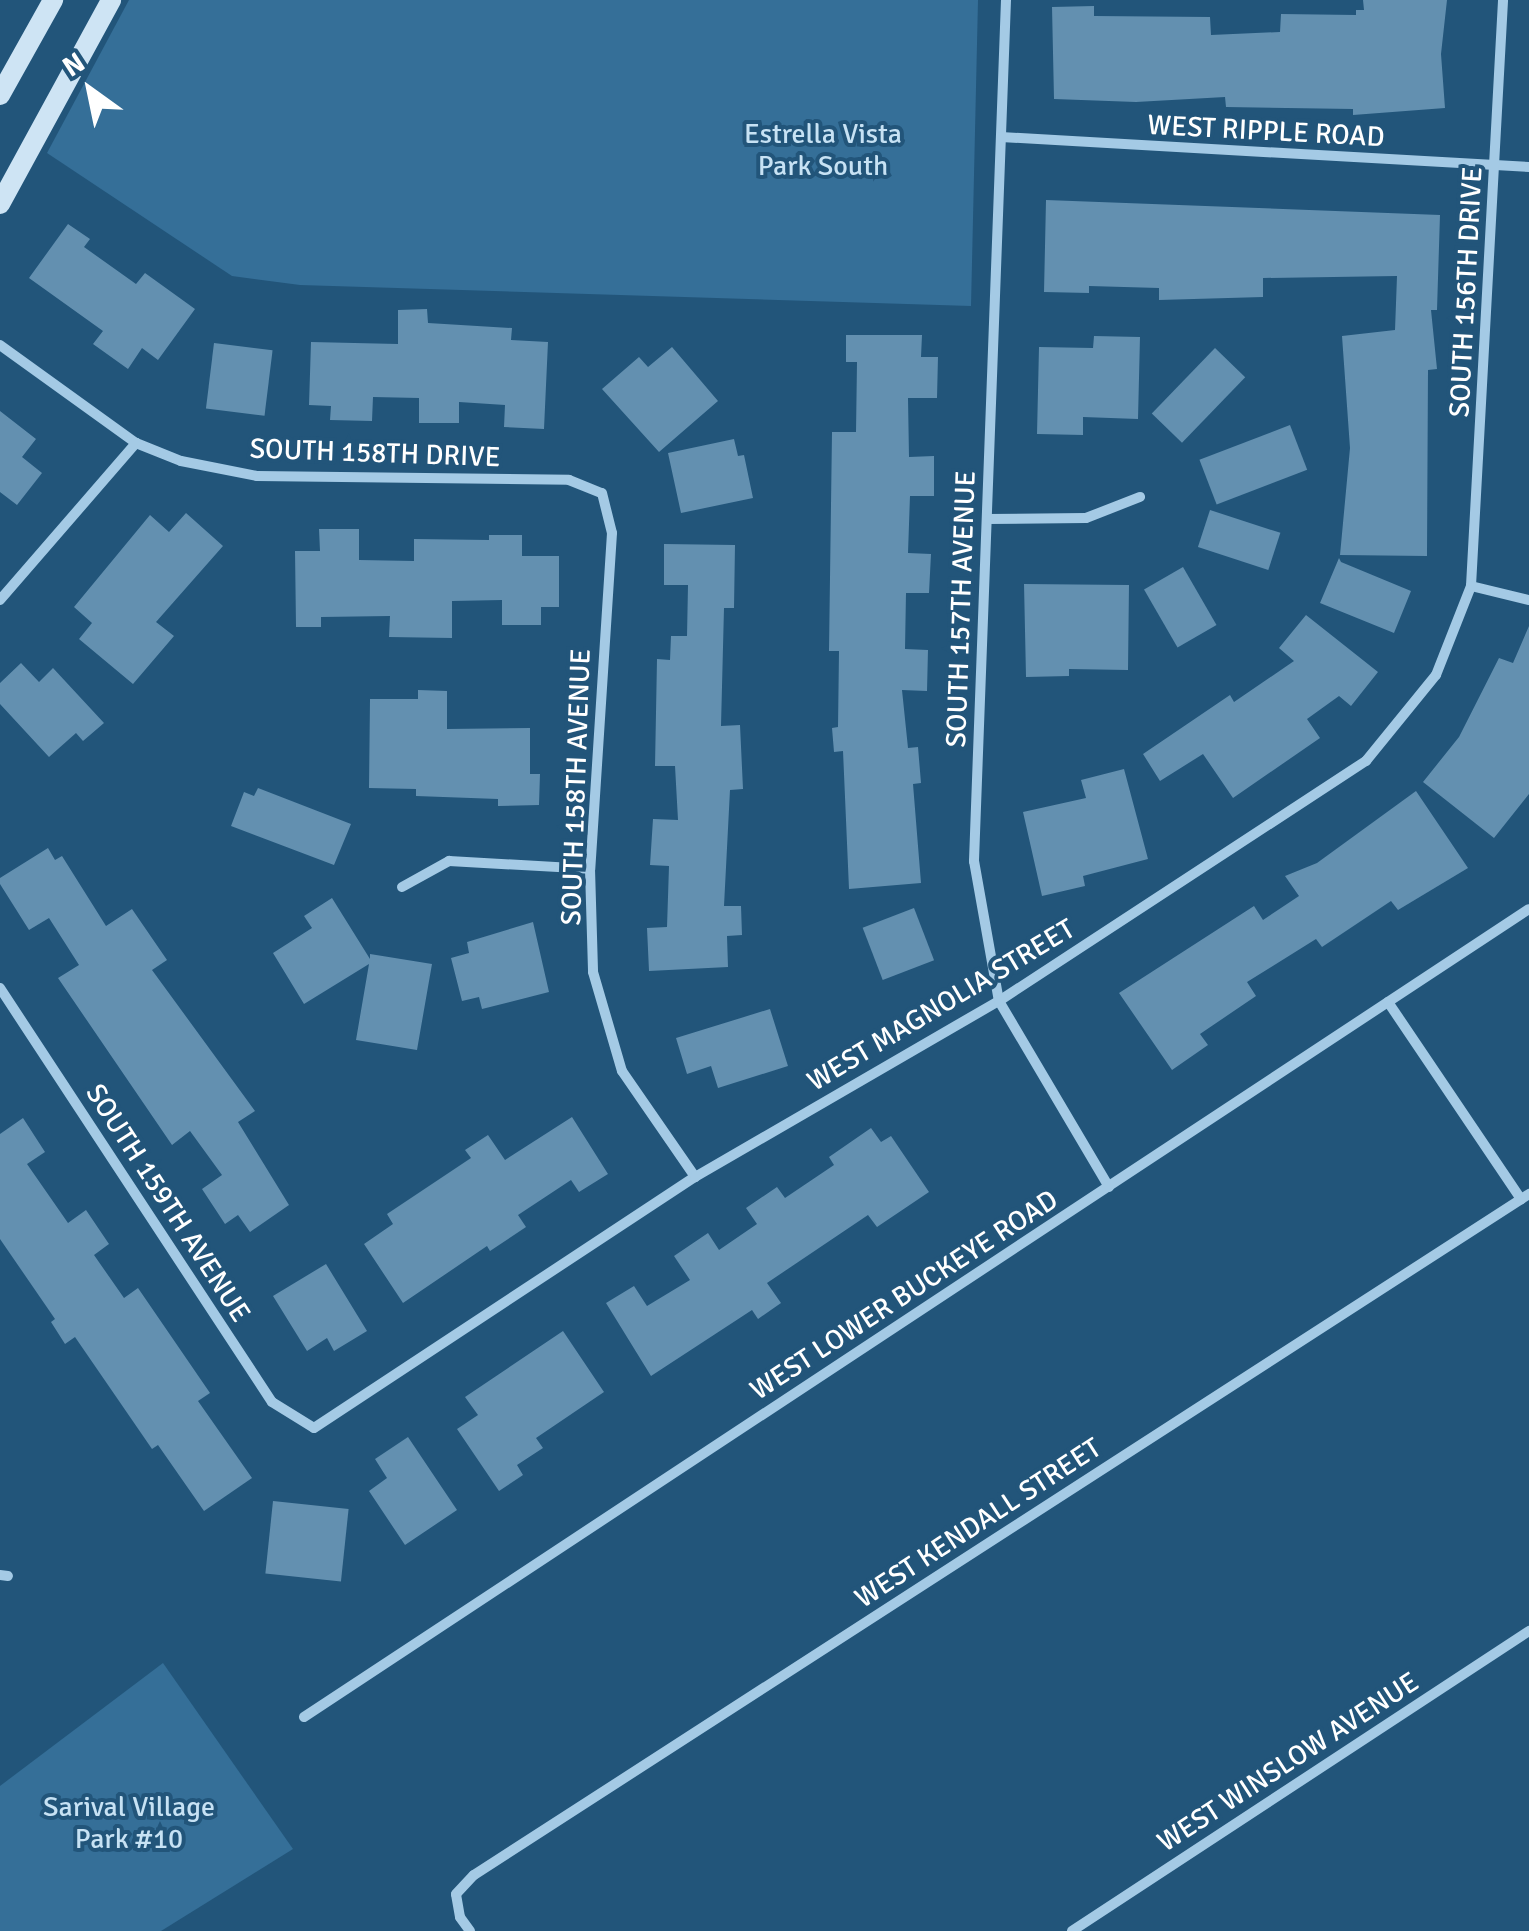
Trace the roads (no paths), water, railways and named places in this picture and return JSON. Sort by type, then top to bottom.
[{"type":"main road","points":[[0,95],[52,0]]},
{"type":"main road","points":[[0,204],[111,0]]},
{"type":"street","name":"SOUTH 157TH AVENUE","points":[[1006,0],[974,861],[999,1001],[1108,1187]]},
{"type":"street","name":"SOUTH 156TH DRIVE","points":[[1471,586],[1503,0]]},
{"type":"street","name":"WEST RIPPLE ROAD","points":[[1001,137],[1529,167]]},
{"type":"street","name":"SOUTH 158TH DRIVE","points":[[0,345],[136,443],[181,461],[257,476],[569,480],[602,493]]},
{"type":"street","points":[[0,600],[136,443]]},
{"type":"street","name":"SOUTH 158TH AVENUE","points":[[602,493],[612,534],[590,870],[593,972],[622,1071],[695,1177]]},
{"type":"street","points":[[987,519],[1086,518],[1140,497]]},
{"type":"street","points":[[1471,586],[1529,600]]},
{"type":"street","name":"WEST MAGNOLIA STREET","points":[[314,1428],[695,1177],[999,1001],[1366,760],[1436,675],[1471,586]]},
{"type":"street","points":[[402,888],[450,862],[590,870]]},
{"type":"street","name":"WEST LOWER BUCKEYE ROAD","points":[[304,1717],[1529,909]]},
{"type":"street","name":"SOUTH 159TH AVENUE","points":[[0,988],[272,1402],[314,1428]]},
{"type":"street","points":[[1388,1002],[1525,1197]]},
{"type":"street","name":"WEST KENDALL STREET","points":[[470,1931],[460,1917],[456,1894],[474,1875],[1525,1197]]},
{"type":"street","name":"WEST WINSLOW AVENUE","points":[[1072,1931],[1529,1631]]},
{"type":"park label","name":"Estrella Vista Park South","points":[[823,150]]},
{"type":"park label","name":"Sarival Village Park #10","points":[[129,1823]]}]
